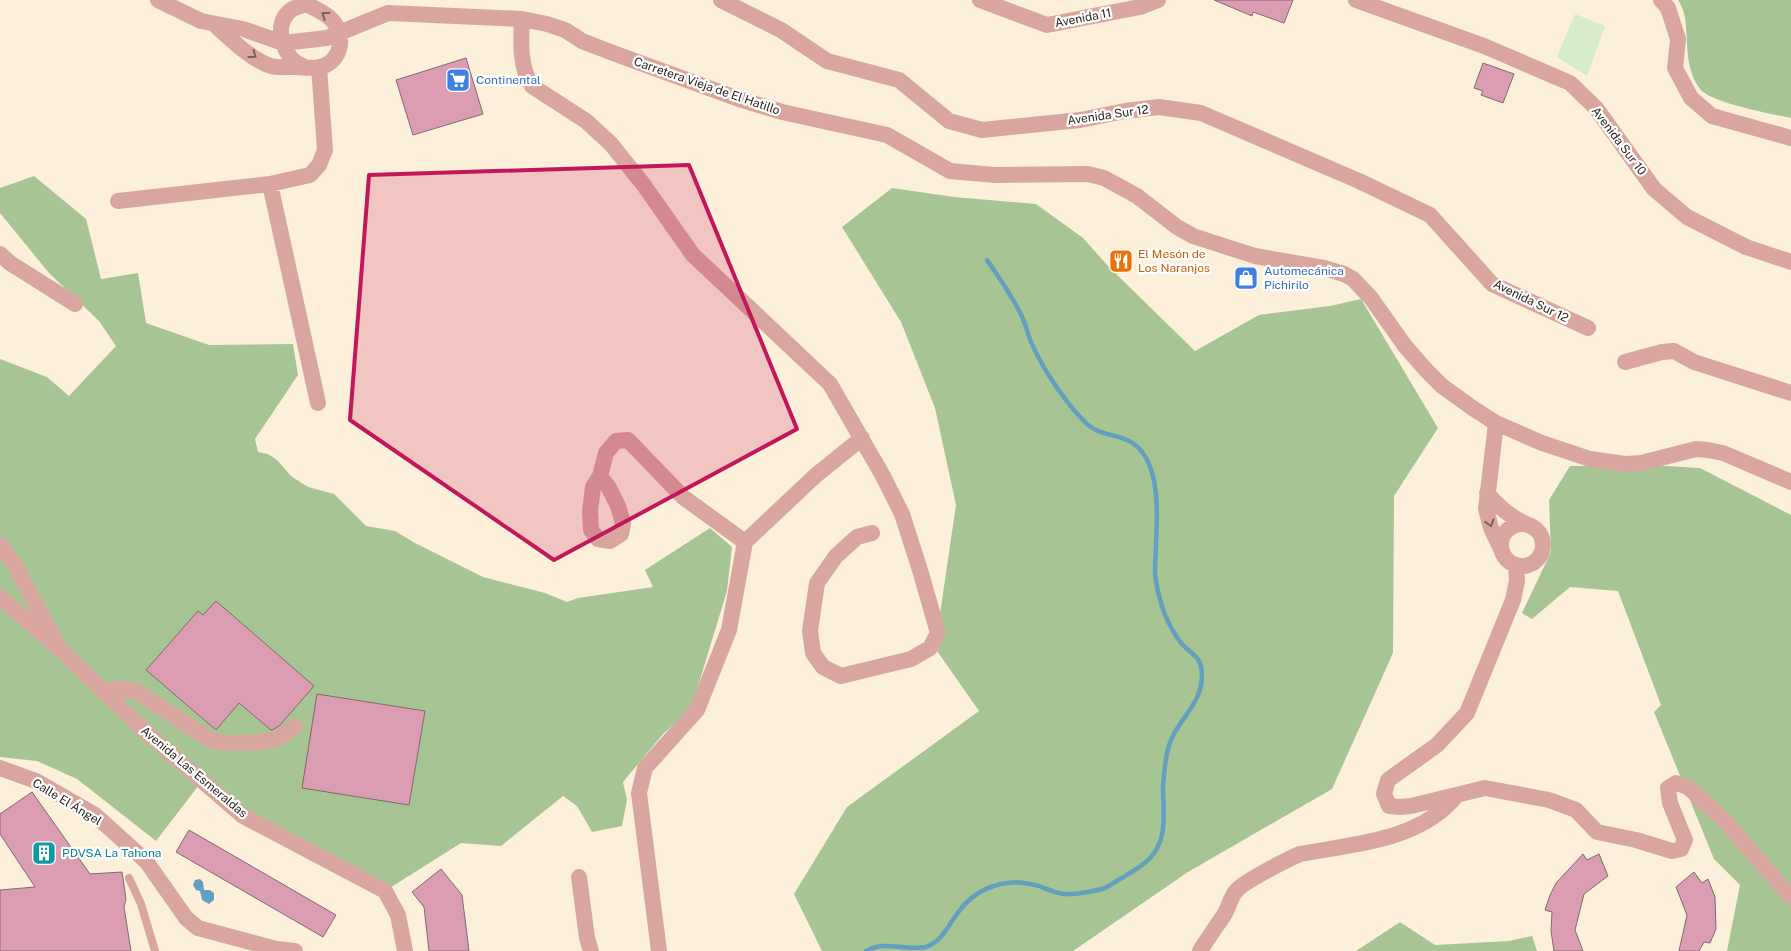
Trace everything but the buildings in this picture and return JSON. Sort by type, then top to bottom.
[{"type":"street","points":[[158,0],[201,21],[243,29],[284,43],[332,36],[385,7]]},
{"type":"street","name":"Avenida Sur 12","points":[[721,0],[781,30],[827,61],[899,80],[949,121],[982,130],[1080,120],[1125,111],[1160,108],[1201,113],[1358,181],[1430,215],[1492,284],[1588,328]]},
{"type":"street","name":"Avenida 11","points":[[980,0],[1047,25],[1140,7],[1158,0]]},
{"type":"street","name":"Avenida Sur 10","points":[[1356,0],[1375,3],[1484,46],[1570,83],[1596,108],[1654,188],[1687,217],[1746,247],[1791,262]]},
{"type":"street","points":[[1661,0],[1668,8],[1678,39],[1675,68],[1691,98],[1712,116],[1791,138]]},
{"type":"street","points":[[214,25],[256,58],[272,66],[312,67],[326,65],[340,49],[341,42],[338,32],[332,20],[305,2],[292,9],[283,18],[280,33],[296,62],[312,67]]},
{"type":"street","name":"Carretera Vieja de El Hatillo","points":[[385,7],[522,18],[547,24],[565,30],[582,41],[613,54],[739,99],[782,112],[887,135],[950,171],[995,175],[1088,174],[1104,178],[1137,196],[1177,227],[1193,236],[1256,256],[1324,268],[1353,279],[1415,358],[1442,386],[1496,423],[1542,443],[1590,460],[1625,464],[1641,463],[1696,449],[1708,450],[1723,453],[1791,482]]},
{"type":"street","points":[[522,18],[521,44],[526,79],[532,86],[586,121],[611,144],[628,164],[693,255],[830,384],[862,438],[902,514],[938,633],[930,648],[910,659],[841,676],[823,667],[813,653],[810,631],[817,583],[836,556],[850,543],[857,537],[872,533]]},
{"type":"street","points":[[118,201],[270,184],[310,175],[319,165],[325,150],[312,67]]},
{"type":"street","points":[[270,184],[318,403]]},
{"type":"street","points":[[0,254],[10,263],[74,304]]},
{"type":"street","points":[[1625,362],[1662,352],[1674,351],[1694,362],[1791,393]]},
{"type":"street","points":[[1487,492],[1503,511],[1538,531],[1543,543],[1543,550],[1540,556],[1530,564],[1516,565],[1505,557],[1490,528],[1486,509],[1487,492],[1496,423]]},
{"type":"street","points":[[659,951],[640,793],[645,768],[697,710],[729,630],[745,542],[815,476],[862,438]]},
{"type":"street","points":[[600,476],[606,453],[616,441],[628,440],[683,497],[745,542]]},
{"type":"street","points":[[1502,551],[1502,537],[1506,531],[1519,524],[1526,524]]},
{"type":"street","points":[[0,545],[13,562],[60,649]]},
{"type":"street","points":[[1516,565],[1517,581],[1513,600],[1466,713],[1437,746],[1388,780],[1384,794],[1389,806],[1400,808],[1456,796],[1474,789],[1485,788],[1549,800],[1576,810],[1597,832],[1636,840],[1672,851],[1681,849],[1685,840],[1670,802],[1668,788],[1676,783],[1688,787],[1725,821],[1791,897]]},
{"type":"street","name":"Avenida Las Esmeraldas","points":[[0,597],[60,649],[149,735],[243,816],[385,891],[398,915],[405,951]]},
{"type":"street","points":[[103,691],[124,689],[136,691],[212,741],[222,744],[278,738],[294,727]]},
{"type":"street","name":"Calle El Ángel","points":[[0,768],[36,781],[95,815],[146,860],[186,918],[198,928],[276,949],[295,951]]},
{"type":"street","points":[[1200,951],[1213,928],[1225,914],[1231,896],[1238,888],[1300,854],[1376,840],[1404,831],[1434,816],[1456,796]]},
{"type":"street","points":[[579,877],[587,938],[591,951]]},
{"type":"lane","points":[[129,878],[141,904],[155,951]]},
{"type":"highlighted area","points":[[689,165],[797,429],[554,560],[350,420],[369,175]]},
{"type":"green space","points":[[1678,0],[1791,0],[1791,118],[1757,111],[1716,99],[1700,89],[1690,68],[1685,16]]},
{"type":"green space","points":[[1575,14],[1605,26],[1587,76],[1557,57]]},
{"type":"green space","points":[[34,176],[86,219],[101,279],[138,273],[146,323],[209,345],[293,344],[298,375],[255,439],[258,452],[268,454],[277,460],[291,476],[308,487],[334,494],[366,526],[395,531],[483,577],[545,593],[567,602],[578,598],[653,587],[645,570],[710,528],[732,547],[727,591],[691,709],[663,734],[623,782],[627,800],[622,826],[592,832],[577,806],[563,796],[501,846],[461,843],[385,891],[309,851],[202,781],[156,841],[77,779],[37,761],[0,757],[0,359],[47,377],[69,396],[116,346],[99,321],[49,273],[0,213],[0,188]]},
{"type":"green space","points":[[892,188],[954,197],[1036,204],[1083,238],[1109,267],[1195,351],[1259,315],[1330,306],[1361,299],[1438,428],[1394,496],[1393,653],[1332,789],[1188,872],[1073,951],[822,951],[794,894],[847,807],[979,711],[935,648],[956,505],[935,408],[901,322],[842,227]]},
{"type":"green space","points":[[1570,466],[1700,468],[1791,515],[1791,951],[1727,951],[1740,885],[1714,859],[1654,712],[1661,705],[1618,591],[1570,587],[1532,619],[1522,613],[1551,552],[1549,500]]},
{"type":"green space","points":[[1400,922],[1435,945],[1509,941],[1532,936],[1537,951],[1356,951]]},
{"type":"water","points":[[200,879],[203,882],[204,890],[210,890],[214,893],[214,900],[209,904],[202,900],[200,891],[196,890],[193,885],[195,880]]},
{"type":"waterway","points":[[866,951],[881,946],[918,948],[931,945],[942,935],[967,903],[977,894],[994,886],[1005,883],[1022,883],[1061,893],[1085,892],[1105,888],[1144,864],[1154,853],[1162,836],[1165,763],[1171,739],[1200,691],[1202,679],[1200,663],[1182,644],[1171,628],[1158,593],[1155,574],[1157,504],[1153,476],[1149,464],[1135,444],[1091,427],[1067,402],[1045,370],[1029,337],[1024,321],[987,260]]},
{"type":"place","name":"Continental","points":[[458,80]]},
{"type":"place","name":"El Mesón de Los Naranjos","points":[[1121,261]]},
{"type":"place","name":"Automecánica Pichirilo","points":[[1246,278]]},
{"type":"place","name":"PDVSA La Tahona","points":[[44,853]]}]
